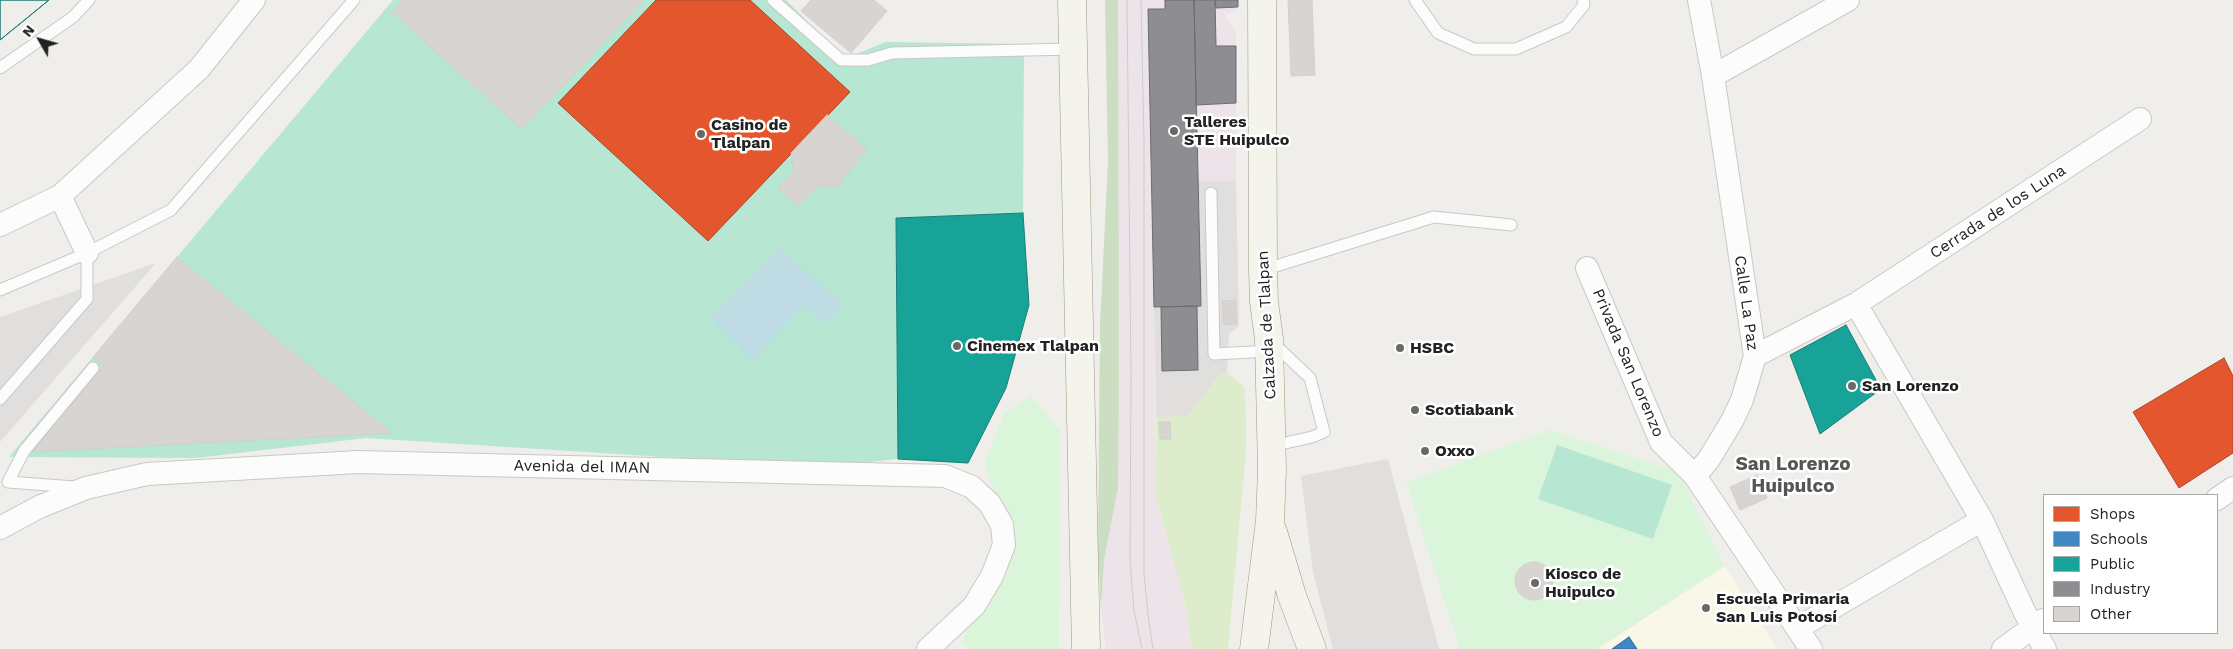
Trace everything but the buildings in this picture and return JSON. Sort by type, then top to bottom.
[{"type":"main road","points":[[1072,0],[1086,649]]},
{"type":"main road","name":"Calzada de Tlalpan","points":[[1254,649],[1270,521],[1272,446],[1270,345],[1264,302],[1263,270],[1262,0]]},
{"type":"main road","points":[[1270,521],[1292,596],[1312,649]]},
{"type":"street","points":[[0,225],[60,196],[199,69],[254,0]]},
{"type":"street","name":"Calle La Paz","points":[[1695,476],[1709,459],[1732,421],[1755,356],[1713,76],[1699,0]]},
{"type":"street","points":[[1713,76],[1848,0]]},
{"type":"street","name":"Cerrada de los Luna","points":[[1755,356],[1856,304],[2140,119]]},
{"type":"street","points":[[60,196],[87,253]]},
{"type":"street","name":"Privada San Lorenzo","points":[[1587,268],[1661,442],[1695,476]]},
{"type":"street","points":[[1856,304],[1982,520],[2038,623],[2045,649]]},
{"type":"street","name":"Avenida del IMAN","points":[[0,528],[39,507],[86,488],[147,474],[358,462],[945,476],[972,487],[990,504],[1002,525],[1004,544],[992,576],[974,606],[928,649]]},
{"type":"street","points":[[1695,476],[1811,649]]},
{"type":"street","points":[[2218,498],[2233,488]]},
{"type":"street","points":[[1798,628],[1982,520]]},
{"type":"street","points":[[2003,649],[2038,623]]},
{"type":"lane","points":[[0,68],[73,17],[89,0]]},
{"type":"lane","points":[[0,290],[87,253],[170,210],[354,0]]},
{"type":"lane","points":[[773,0],[842,60],[868,60],[892,53],[1073,49]]},
{"type":"lane","points":[[1415,0],[1438,33],[1474,49],[1516,49],[1566,27],[1584,5],[1584,0]]},
{"type":"lane","points":[[1212,193],[1214,354],[1270,345],[1310,378],[1324,432],[1312,437],[1272,446]]},
{"type":"lane","points":[[1263,270],[1434,217],[1511,225]]},
{"type":"lane","points":[[0,399],[87,299],[87,253]]},
{"type":"lane","points":[[86,488],[8,482],[24,451],[93,368]]},
{"type":"shaded area","points":[[1118,0],[1238,0],[1238,7],[1226,16],[1236,32],[1236,181],[1198,181],[1201,306],[1154,307],[1156,497],[1188,615],[1191,649],[1106,649],[1101,609],[1104,560],[1118,488]]},
{"type":"shaded area","points":[[1198,181],[1236,181],[1239,326],[1229,334],[1227,372],[1219,375],[1188,416],[1156,417],[1154,307],[1201,306]]},
{"type":"shaded area","points":[[156,263],[0,442],[0,317]]},
{"type":"shaded area","points":[[1388,459],[1439,649],[1333,649],[1313,573],[1301,476]]},
{"type":"shaded area","name":"Escuela Primaria San Luis Potosí","points":[[1725,566],[1777,649],[1597,649]]},
{"type":"green space","points":[[393,0],[786,0],[845,59],[885,42],[1024,44],[1023,213],[896,218],[898,459],[821,467],[366,438],[196,458],[9,457]]},
{"type":"green space","points":[[1105,0],[1118,0],[1119,377],[1118,488],[1104,560],[1101,609],[1098,552],[1100,324],[1108,162]]},
{"type":"green space","points":[[1227,372],[1244,387],[1246,414],[1246,451],[1228,649],[1191,649],[1188,615],[1156,497],[1156,417],[1188,416],[1219,374]]},
{"type":"green space","points":[[1031,396],[1060,430],[1059,649],[973,649],[961,644],[1011,534],[984,465],[1005,412]]},
{"type":"green space","points":[[1550,430],[1677,471],[1725,566],[1597,649],[1460,649],[1406,482]]},
{"type":"green space","points":[[1557,445],[1672,485],[1653,539],[1538,499]]},
{"type":"water","points":[[780,248],[844,306],[826,324],[805,304],[752,360],[710,317]]},
{"type":"tram line","points":[[1127,0],[1131,374],[1130,561],[1134,611],[1142,649]]},
{"type":"tram line","points":[[1141,0],[1144,141],[1144,573],[1153,649]]},
{"type":"place","name":"Talleres STE Huipulco","points":[[1174,131]]},
{"type":"place","name":"Casino de Tlalpan","points":[[701,134]]},
{"type":"place","name":"Cinemex Tlalpan","points":[[957,346]]},
{"type":"place","name":"HSBC","points":[[1400,348]]},
{"type":"place","name":"San Lorenzo","points":[[1852,386]]},
{"type":"place","name":"Scotiabank","points":[[1415,410]]},
{"type":"place","name":"Oxxo","points":[[1425,451]]},
{"type":"place","name":"Kiosco de Huipulco","points":[[1535,583]]},
{"type":"place","name":"Escuela Primaria San Luis Potosí","points":[[1706,608]]},
{"type":"district","name":"San Lorenzo Huipulco","points":[[1793,475]]}]
